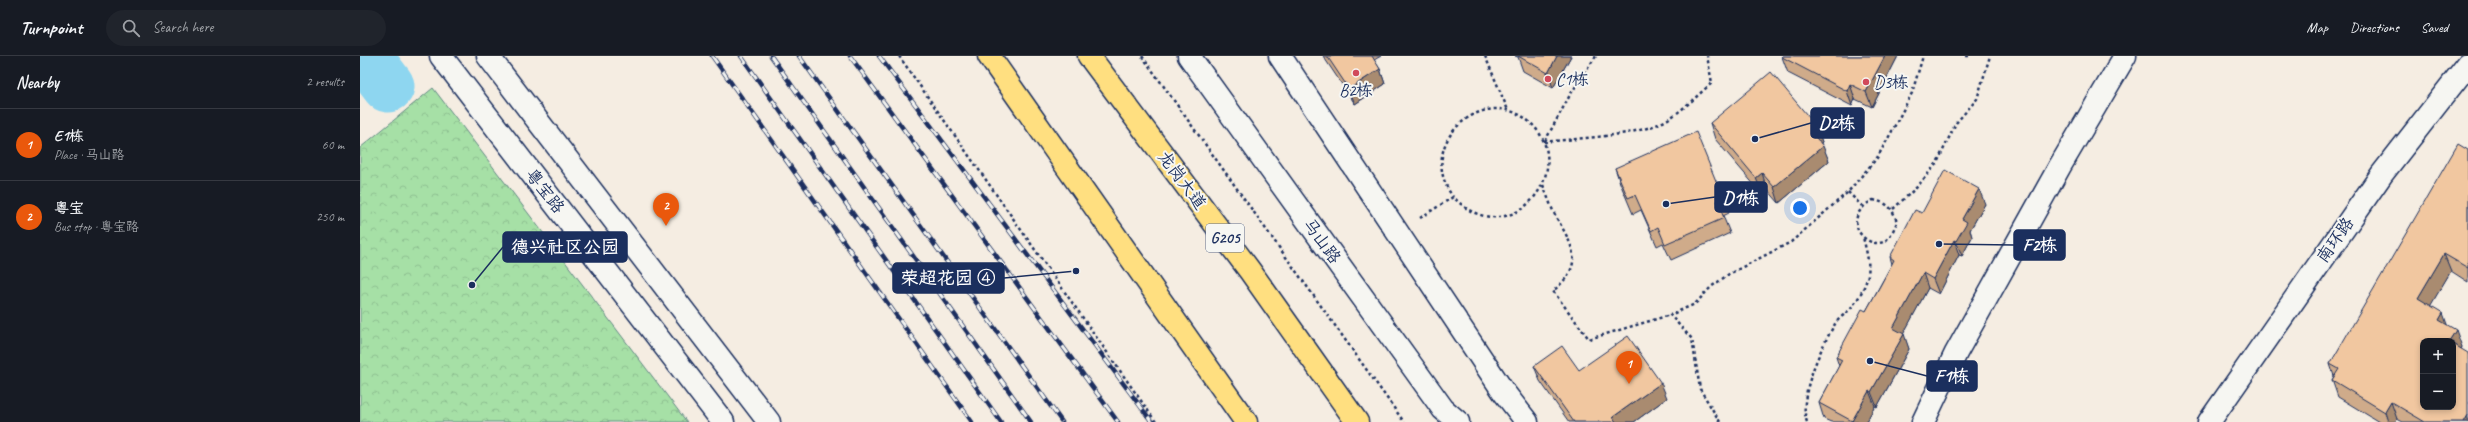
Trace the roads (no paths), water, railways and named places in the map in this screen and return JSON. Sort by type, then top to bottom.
[{"type":"highway","points":[[989,56],[1246,422]]},
{"type":"highway","name":"龙岗大道","points":[[1089,56],[1250,271],[1357,422]]},
{"type":"street","name":"粤宝路","points":[[441,56],[723,422]]},
{"type":"street","points":[[488,56],[769,422]]},
{"type":"street","name":"马山路","points":[[1189,56],[1450,418]]},
{"type":"street","points":[[1280,56],[1526,422]]},
{"type":"street","points":[[1923,422],[1964,340],[2060,166],[2125,56]]},
{"type":"street","name":"南环路","points":[[2209,422],[2382,174],[2468,64]]},
{"type":"waterway","points":[[365,56],[388,86]]},
{"type":"railway","points":[[712,56],[972,422]]},
{"type":"railway","points":[[741,56],[1001,422]]},
{"type":"railway","points":[[771,56],[1031,422]]},
{"type":"railway","points":[[799,56],[1062,422]]},
{"type":"railway","points":[[850,56],[1118,422]]},
{"type":"railway","points":[[879,56],[1152,422]]},
{"type":"place","name":"B2栋","points":[[1356,73]]},
{"type":"place","name":"C1栋","points":[[1548,79]]},
{"type":"place","name":"D3栋","points":[[1866,82]]},
{"type":"place","name":"D2栋","points":[[1755,139]]},
{"type":"place","name":"D1栋","points":[[1666,204]]},
{"type":"place","name":"粤宝","points":[[666,226]]},
{"type":"place","name":"F2栋","points":[[1939,244]]},
{"type":"place","name":"荣超花园 ④","points":[[1076,271]]},
{"type":"place","name":"德兴社区公园","points":[[472,285]]},
{"type":"place","name":"F1栋","points":[[1870,361]]},
{"type":"place","name":"E1栋","points":[[1629,384]]}]
